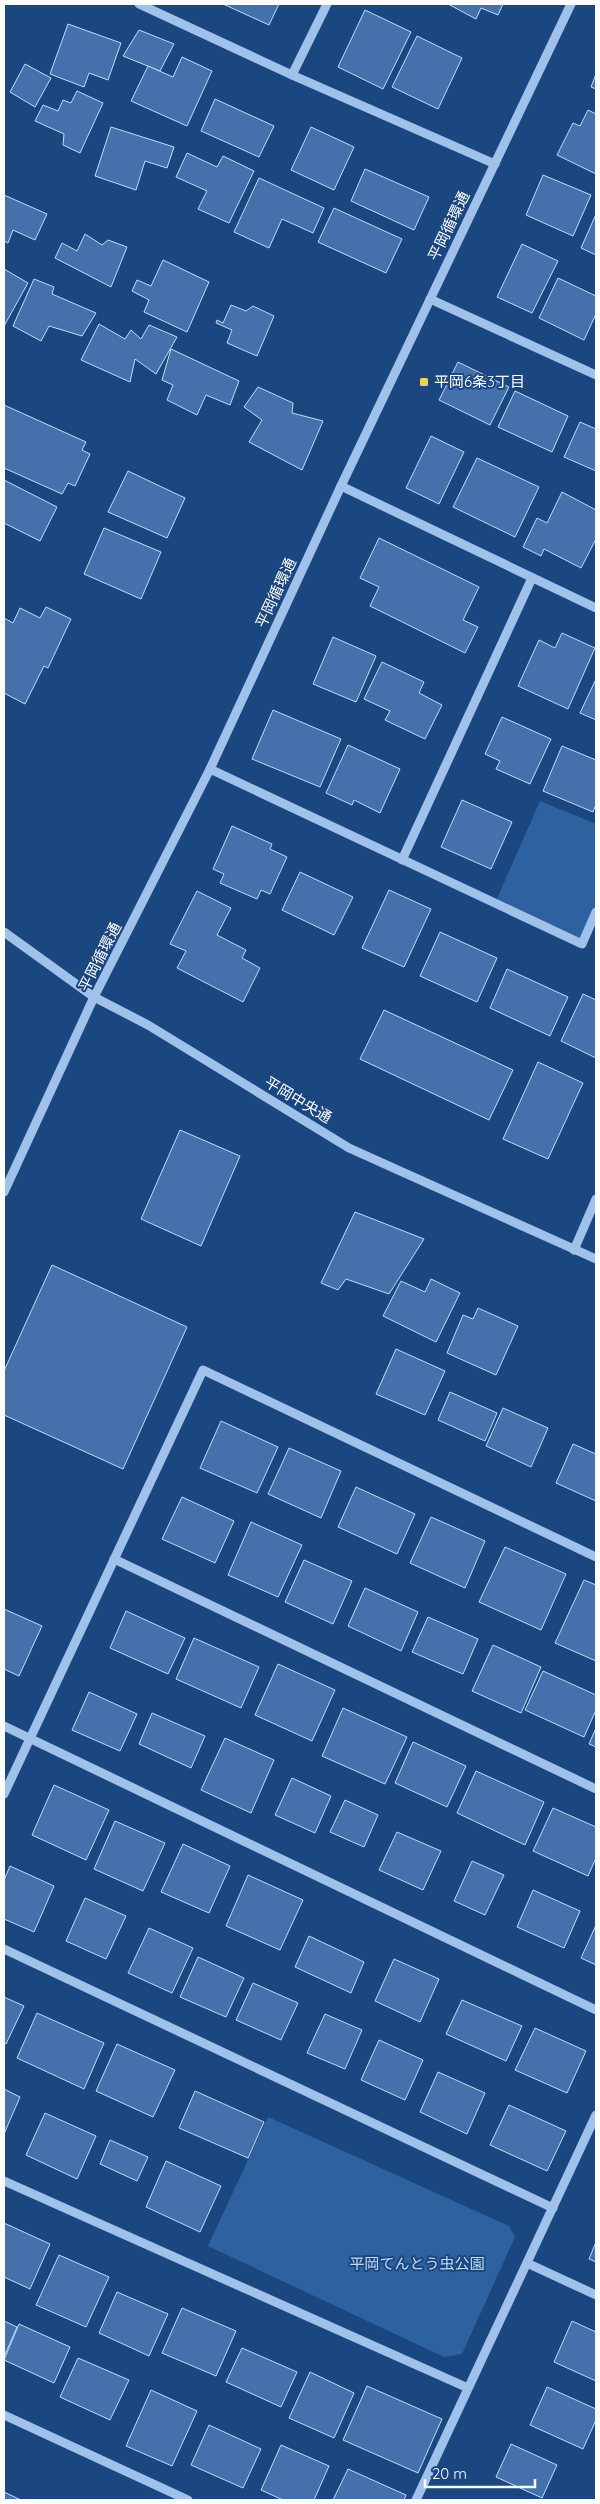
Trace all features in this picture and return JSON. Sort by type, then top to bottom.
[{"type":"street","points":[[139,4],[292,75],[494,164]]},
{"type":"street","points":[[292,75],[327,4]]},
{"type":"street","name":"平岡循環通","points":[[4,1192],[94,997],[210,769],[341,486],[571,4]]},
{"type":"street","points":[[430,299],[596,375]]},
{"type":"street","points":[[341,486],[596,608]]},
{"type":"street","points":[[402,860],[532,578]]},
{"type":"street","points":[[210,769],[582,944],[596,912]]},
{"type":"street","name":"平岡中央通","points":[[4,932],[94,997],[148,1025],[349,1148],[596,1259]]},
{"type":"street","points":[[574,1250],[596,1199]]},
{"type":"street","points":[[4,1794],[203,1370],[596,1557]]},
{"type":"street","points":[[114,1559],[596,1789]]},
{"type":"street","points":[[4,1726],[596,2010]]},
{"type":"street","points":[[4,1950],[553,2208]]},
{"type":"street","points":[[416,2500],[596,2115]]},
{"type":"street","points":[[4,2181],[468,2388]]},
{"type":"street","points":[[527,2263],[596,2295]]},
{"type":"street","points":[[4,2415],[188,2500]]},
{"type":"green space","points":[[540,801],[596,824],[596,912],[582,944],[495,903]]},
{"type":"green space","name":"平岡てんとう虫公園","points":[[268,2117],[509,2226],[515,2237],[462,2354],[444,2357],[208,2246]]},
{"type":"building","points":[[223,4],[279,4],[269,25]]},
{"type":"building","points":[[448,4],[503,4],[498,15],[481,8],[476,19]]},
{"type":"building","points":[[365,10],[411,32],[383,89],[338,67]]},
{"type":"building","points":[[68,24],[121,43],[108,80],[89,73],[84,87],[50,74]]},
{"type":"building","points":[[139,30],[174,44],[160,71],[123,56]]},
{"type":"building","points":[[417,36],[462,58],[438,109],[392,87]]},
{"type":"building","points":[[182,57],[212,71],[187,126],[131,101],[148,66],[173,77]]},
{"type":"building","points":[[25,64],[51,78],[35,107],[10,92]]},
{"type":"building","points":[[596,74],[596,89],[591,87]]},
{"type":"building","points":[[77,91],[103,103],[80,153],[63,145],[64,134],[35,121],[43,105],[58,111],[63,100],[71,103]]},
{"type":"building","points":[[215,99],[274,126],[259,157],[201,131]]},
{"type":"building","points":[[588,110],[596,114],[596,174],[557,155],[573,123],[580,126]]},
{"type":"building","points":[[111,127],[174,147],[167,168],[145,161],[136,190],[95,176]]},
{"type":"building","points":[[311,127],[354,147],[334,190],[291,170]]},
{"type":"building","points":[[187,153],[217,167],[223,156],[254,171],[229,223],[198,209],[207,191],[176,177]]},
{"type":"building","points":[[365,169],[429,197],[414,230],[351,201]]},
{"type":"building","points":[[543,175],[591,195],[573,236],[526,215]]},
{"type":"building","points":[[259,178],[324,208],[313,233],[282,219],[269,248],[234,232]]},
{"type":"building","points":[[4,195],[47,214],[35,240],[13,230],[8,243],[4,241]]},
{"type":"building","points":[[334,208],[402,239],[386,273],[318,242]]},
{"type":"building","points":[[596,214],[596,255],[581,248]]},
{"type":"building","points":[[85,234],[102,245],[108,240],[127,247],[111,287],[55,258],[62,243],[77,251]]},
{"type":"building","points":[[522,244],[558,261],[532,313],[497,297]]},
{"type":"building","points":[[163,260],[209,282],[187,332],[144,312],[149,300],[132,291],[137,280],[151,286]]},
{"type":"building","points":[[4,269],[28,283],[4,326]]},
{"type":"building","points":[[558,278],[596,296],[596,314],[584,340],[539,318]]},
{"type":"building","points":[[34,279],[54,287],[52,294],[96,313],[82,336],[49,326],[41,341],[13,326]]},
{"type":"building","points":[[231,305],[246,311],[253,306],[274,316],[257,356],[227,343],[232,330],[216,323],[217,320],[223,323]]},
{"type":"building","points":[[99,324],[125,339],[131,330],[141,339],[149,325],[177,337],[156,374],[135,359],[130,382],[81,360]]},
{"type":"building","points":[[171,349],[239,381],[230,405],[206,395],[197,415],[167,400],[173,385],[162,380]]},
{"type":"building","points":[[458,362],[509,387],[490,425],[439,400]]},
{"type":"building","points":[[258,387],[293,403],[292,413],[323,421],[302,470],[249,442],[262,420],[244,407]]},
{"type":"building","points":[[515,391],[568,416],[552,452],[498,427]]},
{"type":"building","points":[[4,405],[86,442],[82,450],[90,454],[75,486],[68,483],[62,494],[4,468]]},
{"type":"building","points":[[580,422],[596,429],[596,471],[564,457]]},
{"type":"building","points":[[431,436],[464,452],[439,504],[406,488]]},
{"type":"building","points":[[477,458],[539,487],[515,537],[453,507]]},
{"type":"building","points":[[128,471],[185,498],[167,538],[108,512]]},
{"type":"building","points":[[4,480],[57,507],[40,541],[4,523]]},
{"type":"building","points":[[562,492],[596,510],[596,539],[581,568],[544,549],[541,556],[523,547],[537,518],[547,523]]},
{"type":"building","points":[[104,528],[161,552],[141,599],[84,574]]},
{"type":"building","points":[[379,538],[479,587],[463,620],[478,627],[465,653],[370,606],[379,587],[360,578]]},
{"type":"building","points":[[46,607],[71,619],[48,668],[44,666],[25,704],[4,693],[4,618],[13,623],[20,608],[40,618]]},
{"type":"building","points":[[562,633],[595,648],[568,709],[518,686],[539,640],[555,648]]},
{"type":"building","points":[[333,637],[376,656],[356,702],[313,684]]},
{"type":"building","points":[[382,662],[424,682],[419,693],[442,705],[425,739],[385,720],[390,711],[364,699]]},
{"type":"building","points":[[596,679],[596,720],[580,713]]},
{"type":"building","points":[[273,710],[341,739],[320,787],[252,759]]},
{"type":"building","points":[[502,717],[551,739],[530,784],[496,769],[500,761],[485,754]]},
{"type":"building","points":[[348,745],[400,769],[380,813],[354,800],[352,805],[326,793]]},
{"type":"building","points":[[562,746],[596,760],[596,804],[593,812],[543,791]]},
{"type":"building","points":[[462,800],[512,822],[491,869],[441,847]]},
{"type":"building","points":[[232,826],[272,844],[270,849],[287,857],[270,894],[261,890],[257,899],[220,883],[224,874],[213,869]]},
{"type":"building","points":[[300,872],[353,897],[334,935],[282,910]]},
{"type":"building","points":[[389,890],[431,909],[404,967],[362,948]]},
{"type":"building","points":[[197,891],[231,908],[217,935],[246,950],[242,958],[260,968],[243,1002],[177,968],[186,951],[170,944]]},
{"type":"building","points":[[440,932],[497,958],[477,1002],[420,976]]},
{"type":"building","points":[[507,969],[568,997],[550,1036],[490,1008]]},
{"type":"building","points":[[583,994],[596,1000],[596,1058],[561,1041]]},
{"type":"building","points":[[384,1010],[513,1070],[489,1120],[360,1059]]},
{"type":"building","points":[[538,1062],[583,1083],[548,1159],[503,1139]]},
{"type":"building","points":[[180,1130],[240,1156],[201,1246],[141,1219]]},
{"type":"building","points":[[355,1212],[424,1239],[389,1294],[346,1279],[338,1290],[321,1283]]},
{"type":"building","points":[[52,1265],[187,1327],[123,1469],[4,1415],[4,1371]]},
{"type":"building","points":[[431,1279],[460,1293],[436,1342],[383,1316],[401,1281],[425,1292]]},
{"type":"building","points":[[478,1308],[518,1326],[496,1375],[447,1353],[463,1315],[473,1319]]},
{"type":"building","points":[[396,1349],[445,1371],[425,1415],[376,1394]]},
{"type":"building","points":[[450,1392],[497,1413],[485,1441],[438,1420]]},
{"type":"building","points":[[503,1408],[548,1428],[531,1467],[486,1446]]},
{"type":"building","points":[[221,1421],[278,1447],[257,1493],[200,1468]]},
{"type":"building","points":[[573,1444],[596,1454],[596,1501],[556,1483]]},
{"type":"building","points":[[289,1448],[341,1471],[321,1518],[268,1494]]},
{"type":"building","points":[[356,1487],[415,1514],[397,1554],[338,1527]]},
{"type":"building","points":[[182,1497],[234,1521],[215,1563],[162,1539]]},
{"type":"building","points":[[431,1517],[485,1541],[465,1588],[410,1563]]},
{"type":"building","points":[[251,1522],[302,1545],[278,1597],[228,1575]]},
{"type":"building","points":[[505,1547],[566,1574],[541,1630],[479,1602]]},
{"type":"building","points":[[304,1560],[352,1581],[333,1624],[285,1602]]},
{"type":"building","points":[[584,1580],[596,1585],[596,1661],[555,1643]]},
{"type":"building","points":[[365,1588],[418,1612],[401,1651],[348,1626]]},
{"type":"building","points":[[4,1609],[42,1626],[19,1676],[4,1669]]},
{"type":"building","points":[[126,1611],[185,1638],[168,1674],[110,1648]]},
{"type":"building","points":[[428,1617],[478,1639],[463,1674],[412,1652]]},
{"type":"building","points":[[194,1638],[259,1667],[241,1708],[176,1679]]},
{"type":"building","points":[[493,1645],[541,1667],[521,1713],[472,1691]]},
{"type":"building","points":[[278,1664],[335,1690],[312,1741],[255,1715]]},
{"type":"building","points":[[543,1671],[596,1695],[596,1710],[584,1737],[525,1710]]},
{"type":"building","points":[[89,1692],[137,1714],[120,1751],[72,1730]]},
{"type":"building","points":[[343,1708],[407,1737],[385,1784],[322,1756]]},
{"type":"building","points":[[152,1713],[205,1736],[191,1768],[139,1744]]},
{"type":"building","points":[[596,1728],[596,1747],[589,1744]]},
{"type":"building","points":[[225,1738],[274,1760],[251,1813],[201,1790]]},
{"type":"building","points":[[413,1742],[466,1766],[447,1807],[395,1783]]},
{"type":"building","points":[[476,1771],[544,1802],[525,1845],[457,1813]]},
{"type":"building","points":[[292,1778],[331,1796],[315,1833],[275,1815]]},
{"type":"building","points":[[54,1785],[109,1810],[86,1860],[32,1835]]},
{"type":"building","points":[[345,1800],[378,1815],[364,1847],[330,1832]]},
{"type":"building","points":[[553,1808],[596,1827],[596,1858],[588,1876],[533,1851]]},
{"type":"building","points":[[115,1821],[165,1843],[143,1891],[94,1869]]},
{"type":"building","points":[[397,1832],[441,1851],[423,1890],[379,1870]]},
{"type":"building","points":[[183,1844],[230,1866],[209,1913],[161,1892]]},
{"type":"building","points":[[472,1861],[504,1875],[485,1915],[454,1901]]},
{"type":"building","points":[[10,1866],[54,1886],[34,1932],[4,1919],[4,1880]]},
{"type":"building","points":[[248,1875],[303,1900],[280,1950],[226,1926]]},
{"type":"building","points":[[533,1890],[580,1911],[564,1948],[517,1927]]},
{"type":"building","points":[[85,1898],[126,1916],[106,1959],[66,1941]]},
{"type":"building","points":[[596,1925],[596,1965],[581,1958]]},
{"type":"building","points":[[149,1928],[193,1948],[172,1993],[128,1973]]},
{"type":"building","points":[[309,1936],[364,1962],[351,1993],[295,1967]]},
{"type":"building","points":[[198,1957],[244,1978],[226,2017],[180,1997]]},
{"type":"building","points":[[394,1959],[439,1979],[420,2022],[375,2001]]},
{"type":"building","points":[[253,1983],[298,2003],[281,2040],[236,2020]]},
{"type":"building","points":[[4,1997],[24,2006],[6,2044],[4,2043]]},
{"type":"building","points":[[462,2000],[522,2026],[506,2061],[446,2034]]},
{"type":"building","points":[[37,2013],[104,2043],[84,2089],[17,2058]]},
{"type":"building","points":[[325,2014],[362,2030],[345,2069],[307,2053]]},
{"type":"building","points":[[535,2028],[586,2051],[567,2093],[515,2070]]},
{"type":"building","points":[[379,2040],[423,2060],[405,2100],[361,2080]]},
{"type":"building","points":[[117,2044],[175,2070],[153,2117],[96,2091]]},
{"type":"building","points":[[438,2072],[485,2093],[467,2134],[420,2112]]},
{"type":"building","points":[[4,2089],[20,2097],[4,2134]]},
{"type":"building","points":[[195,2091],[264,2122],[248,2158],[179,2128]]},
{"type":"building","points":[[509,2105],[566,2131],[547,2171],[490,2145]]},
{"type":"building","points":[[45,2113],[96,2136],[77,2179],[26,2155]]},
{"type":"building","points":[[110,2140],[148,2157],[137,2181],[100,2164]]},
{"type":"building","points":[[166,2161],[221,2186],[200,2232],[146,2207]]},
{"type":"building","points":[[4,2223],[50,2244],[30,2289],[4,2277]]},
{"type":"building","points":[[596,2242],[596,2262],[589,2259]]},
{"type":"building","points":[[59,2255],[109,2277],[86,2327],[36,2305]]},
{"type":"building","points":[[117,2292],[168,2314],[149,2356],[99,2333]]},
{"type":"building","points":[[182,2308],[236,2331],[216,2376],[162,2353]]},
{"type":"building","points":[[4,2321],[17,2327],[4,2357]]},
{"type":"building","points":[[572,2321],[596,2332],[596,2381],[554,2362]]},
{"type":"building","points":[[19,2324],[70,2347],[54,2383],[4,2360]]},
{"type":"building","points":[[242,2348],[297,2372],[281,2407],[226,2382]]},
{"type":"building","points":[[78,2358],[129,2380],[110,2420],[60,2397]]},
{"type":"building","points":[[310,2372],[354,2393],[334,2438],[289,2418]]},
{"type":"building","points":[[367,2386],[442,2419],[418,2473],[343,2440]]},
{"type":"building","points":[[547,2387],[596,2409],[596,2420],[583,2449],[530,2425]]},
{"type":"building","points":[[151,2390],[197,2411],[172,2466],[126,2446]]},
{"type":"building","points":[[209,2425],[261,2449],[243,2488],[191,2465]]},
{"type":"building","points":[[511,2444],[557,2465],[542,2498],[496,2477]]},
{"type":"building","points":[[281,2445],[329,2466],[314,2500],[283,2500],[261,2490]]},
{"type":"building","points":[[348,2469],[406,2495],[404,2500],[333,2500]]},
{"type":"building","points":[[4,2492],[21,2500],[4,2500]]},
{"type":"place","name":"平岡6条3丁目","points":[[424,382]]}]
